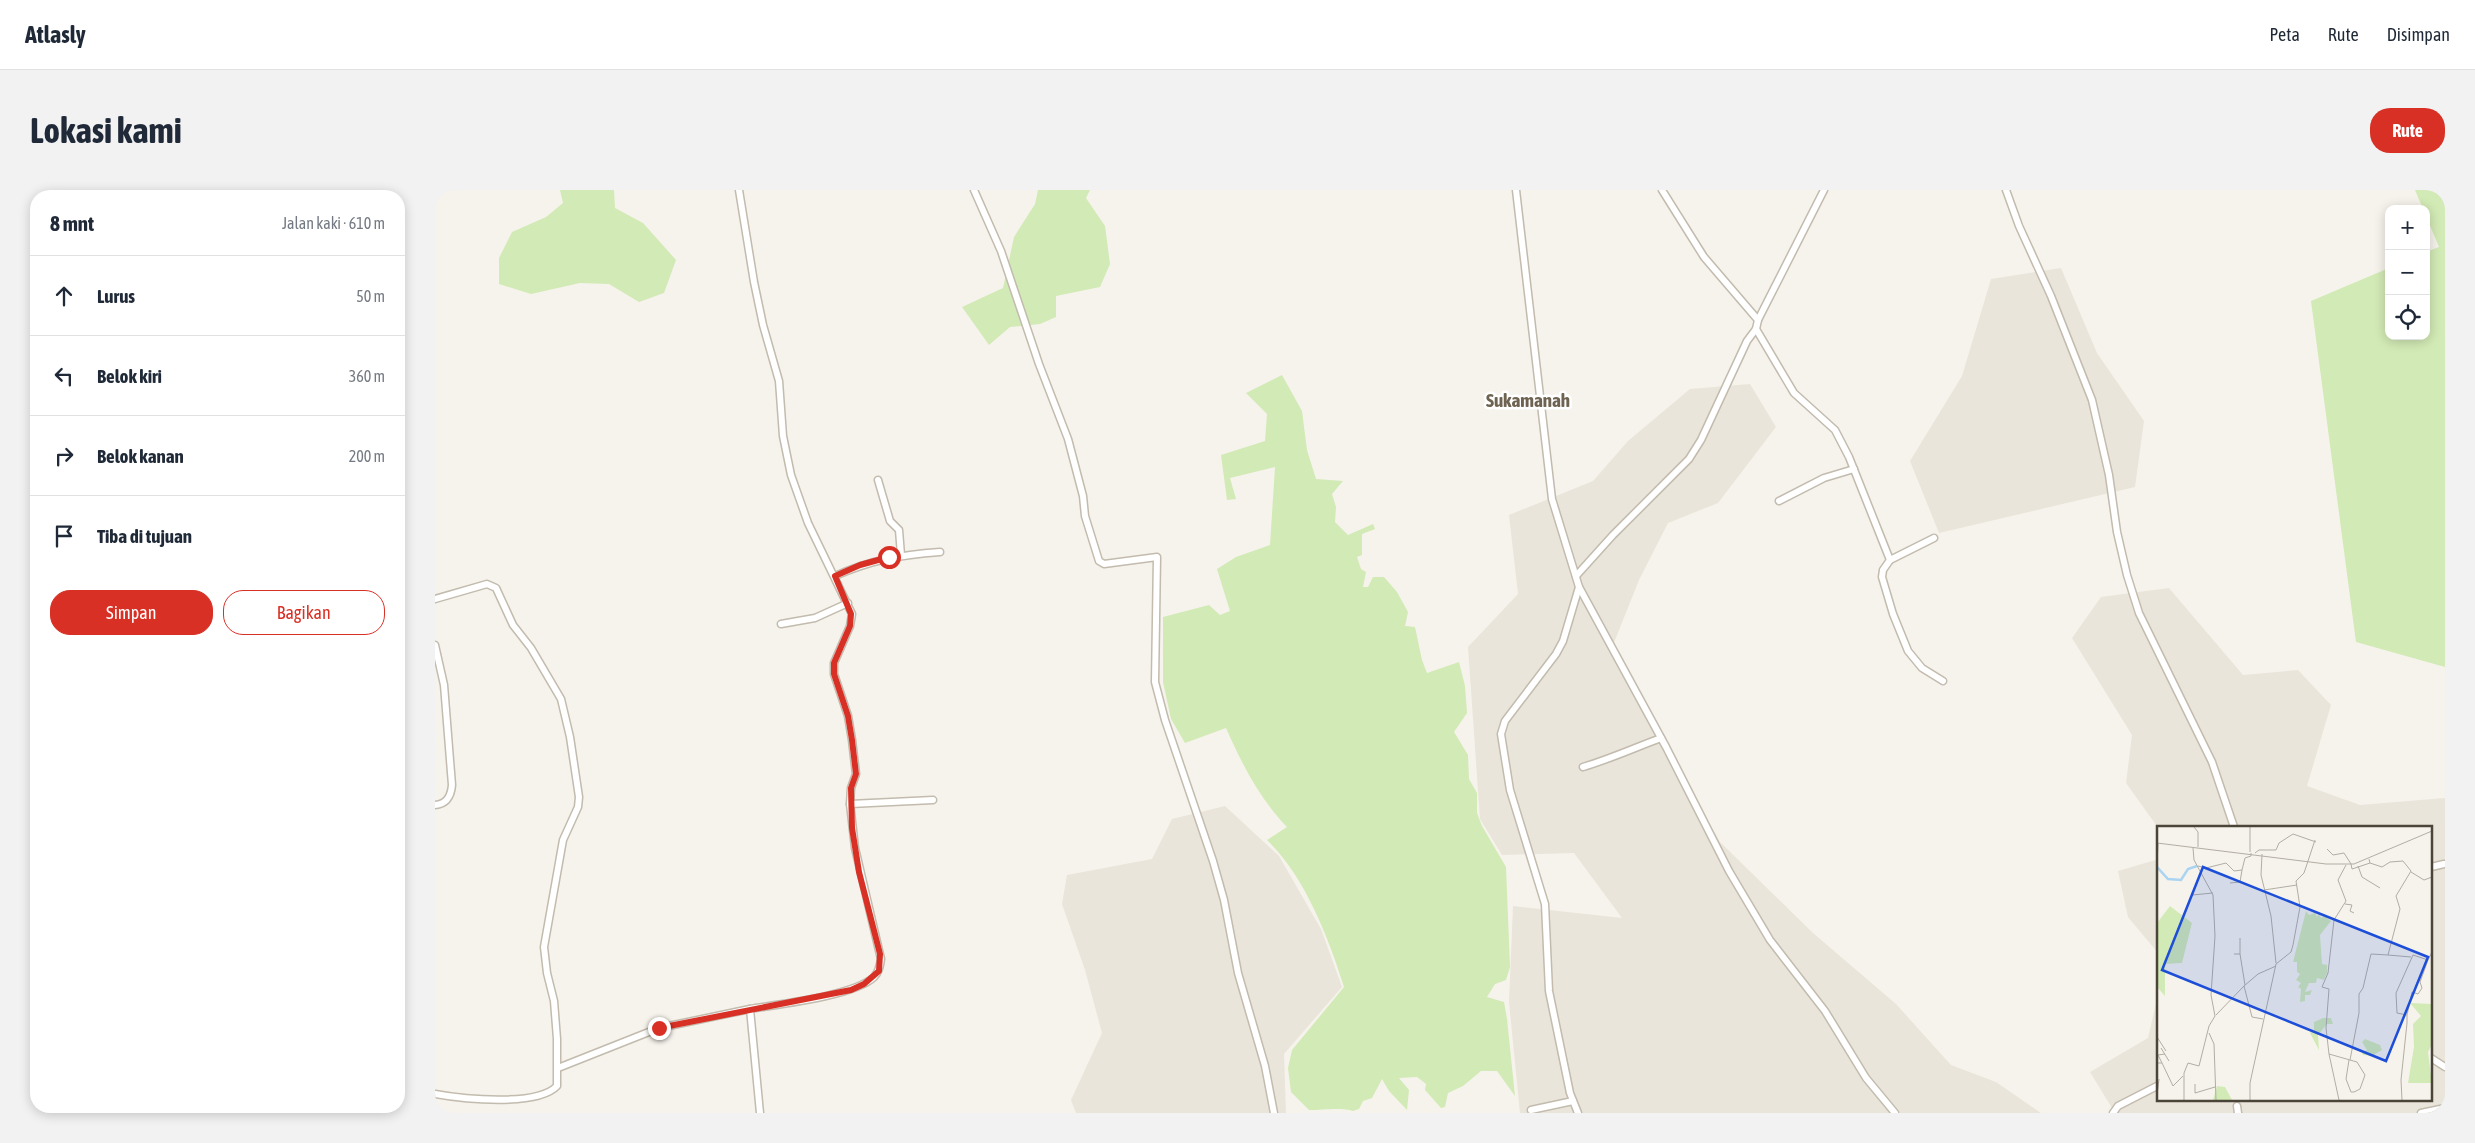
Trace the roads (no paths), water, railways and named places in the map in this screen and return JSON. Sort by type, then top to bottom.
[{"type":"street","points":[[558,1068],[659,1028],[851,990],[864,984],[879,971],[880,954],[859,872],[849,804],[851,788],[856,774],[852,740],[834,668],[852,620],[848,603],[808,523],[789,466],[783,436],[779,381],[756,290],[739,190]]},
{"type":"street","points":[[975,190],[1001,251],[1039,364],[1068,439],[1083,496],[1085,516],[1099,561],[1104,564],[1157,557],[1155,682],[1165,720],[1213,861],[1224,900],[1238,973],[1265,1066],[1274,1113]]},
{"type":"street","points":[[1516,190],[1552,499],[1579,587],[1661,738],[1729,871],[1770,940],[1825,1011],[1866,1078],[1895,1113]]},
{"type":"street","points":[[1662,190],[1704,257],[1758,320]]},
{"type":"street","points":[[1575,576],[1689,459],[1701,440],[1740,356],[1756,329],[1758,320],[1824,190]]},
{"type":"street","points":[[2006,190],[2019,226],[2051,296],[2092,400],[2109,475],[2117,532],[2127,575],[2139,613],[2215,771],[2234,826]]},
{"type":"street","points":[[1756,329],[1794,393],[1835,430],[1854,469],[1889,560]]},
{"type":"street","points":[[1779,501],[1824,478],[1854,469]]},
{"type":"street","points":[[878,480],[890,522],[899,530],[901,555]]},
{"type":"street","points":[[1934,538],[1889,560],[1883,570],[1882,577],[1901,635],[1916,662],[1943,681]]},
{"type":"street","points":[[835,576],[875,560],[901,555],[939,552]]},
{"type":"street","points":[[435,599],[492,584],[501,597],[513,625],[531,648],[563,703],[579,797],[578,807],[563,840],[543,946],[554,1002],[558,1082],[555,1088],[529,1097],[492,1100],[435,1094]]},
{"type":"street","points":[[1578,1113],[1561,1055],[1547,983],[1548,935],[1545,904],[1510,790],[1501,734],[1505,720],[1559,648],[1579,587]]},
{"type":"street","points":[[781,624],[815,618],[848,603]]},
{"type":"street","points":[[435,645],[444,685],[452,785],[447,800],[443,804],[435,805]]},
{"type":"street","points":[[1583,767],[1661,738]]},
{"type":"street","points":[[849,804],[933,800]]},
{"type":"street","points":[[2433,867],[2444,864]]},
{"type":"street","points":[[749,1009],[760,1113]]},
{"type":"street","points":[[2433,1059],[2445,1067]]},
{"type":"street","points":[[2113,1113],[2117,1106],[2157,1085]]},
{"type":"street","points":[[1531,1110],[1573,1101]]},
{"type":"street","points":[[2237,1106],[2238,1113]]},
{"type":"street","points":[[2421,1113],[2445,1108]]},
{"type":"waterway","points":[[2425,1110],[2436,1107]]},
{"type":"district","name":"Sukamanah","points":[[1528,400]]}]
